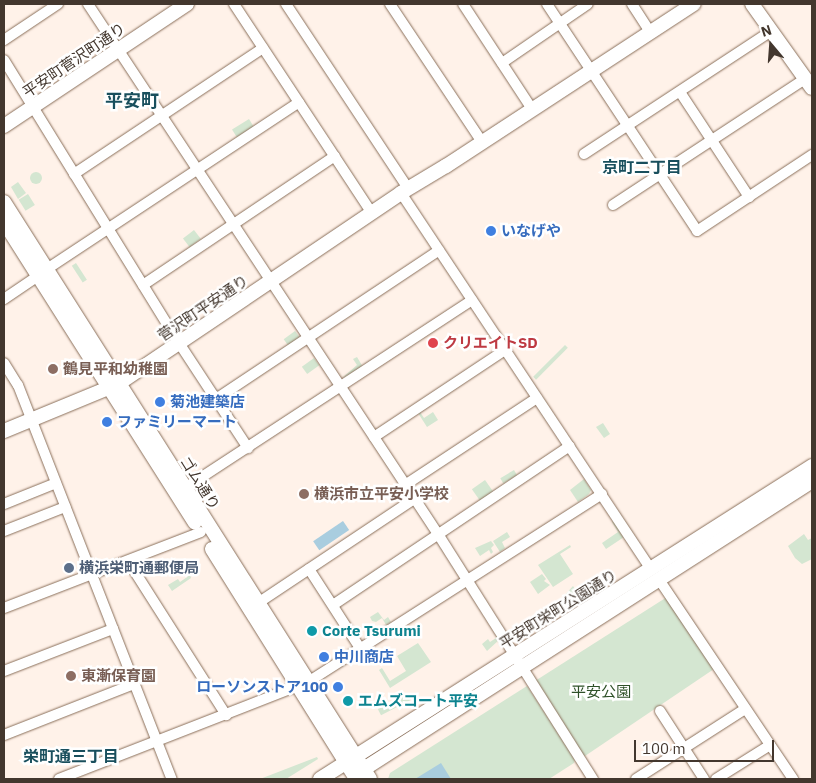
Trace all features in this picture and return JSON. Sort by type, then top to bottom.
[{"type":"street","points":[[4,40],[58,4]]},
{"type":"street","points":[[88,4],[438,534],[593,779]]},
{"type":"street","name":"平安町菅沢町通り","points":[[4,126],[187,4]]},
{"type":"street","points":[[234,4],[372,213]]},
{"type":"street","points":[[286,4],[439,250],[651,569]]},
{"type":"street","points":[[390,4],[482,142]]},
{"type":"street","points":[[463,4],[532,109]]},
{"type":"street","points":[[547,4],[697,231],[812,155]]},
{"type":"street","points":[[502,63],[588,4]]},
{"type":"street","points":[[632,4],[650,32]]},
{"type":"street","name":"菅沢町平安通り","points":[[4,432],[114,386],[404,191],[694,4]]},
{"type":"street","points":[[613,205],[713,140],[809,84],[752,4]]},
{"type":"street","points":[[584,154],[771,31]]},
{"type":"street","points":[[74,174],[263,48]]},
{"type":"street","points":[[4,60],[179,343],[248,448]]},
{"type":"street","points":[[680,92],[750,197]]},
{"type":"street","points":[[4,299],[299,102]]},
{"type":"street","points":[[143,285],[335,156]]},
{"type":"street","name":"ゴム通り","points":[[4,202],[43,272],[201,532],[351,760],[358,776]]},
{"type":"street","name":"ゴム通り","points":[[4,222],[43,272]]},
{"type":"street","points":[[216,399],[439,250]]},
{"type":"street","points":[[184,488],[472,300]]},
{"type":"street","points":[[374,437],[505,350]]},
{"type":"street","points":[[4,363],[18,385],[172,779]]},
{"type":"street","name":"ゴム通り","points":[[114,386],[184,488],[258,603],[302,684]]},
{"type":"street","points":[[405,485],[537,398]]},
{"type":"street","points":[[332,605],[570,446]]},
{"type":"street","name":"平安町栄町公園通り","points":[[320,779],[812,466]]},
{"type":"street","name":"平安町栄町公園通り","points":[[358,776],[812,482]]},
{"type":"street","points":[[4,504],[56,483]]},
{"type":"street","points":[[59,779],[302,684],[602,494]]},
{"type":"street","points":[[258,603],[414,499]]},
{"type":"street","points":[[4,530],[65,507]]},
{"type":"street","points":[[4,608],[201,532]]},
{"type":"street","points":[[128,561],[226,715]]},
{"type":"street","points":[[310,569],[360,648]]},
{"type":"street","points":[[660,581],[792,779]]},
{"type":"street","points":[[4,671],[113,629]]},
{"type":"street","points":[[4,735],[134,684]]},
{"type":"street","points":[[636,779],[745,709]]},
{"type":"street","points":[[660,711],[704,779]]},
{"type":"street","points":[[716,779],[770,745]]},
{"type":"green space","points":[[249,119],[254,127],[237,137],[232,130]]},
{"type":"green space","points":[[34,172],[38,172],[42,178],[38,184],[34,184],[30,180],[30,176]]},
{"type":"green space","points":[[18,182],[26,193],[18,199],[11,187]]},
{"type":"green space","points":[[28,194],[35,205],[26,211],[19,200]]},
{"type":"green space","points":[[194,230],[201,239],[190,247],[183,239]]},
{"type":"green space","points":[[76,263],[87,280],[83,282],[72,266]]},
{"type":"green space","points":[[295,331],[300,338],[289,347],[284,339]]},
{"type":"green space","points":[[565,345],[568,348],[536,380],[533,377]]},
{"type":"green space","points":[[357,357],[363,367],[342,378],[357,365],[353,359]]},
{"type":"green space","points":[[314,358],[319,365],[307,374],[302,367]]},
{"type":"green space","points":[[420,412],[424,418],[433,412],[438,420],[427,427],[418,413]]},
{"type":"green space","points":[[603,423],[610,434],[604,438],[596,427]]},
{"type":"green space","points":[[514,470],[517,475],[503,483],[500,478]]},
{"type":"green space","points":[[584,479],[591,490],[589,494],[578,502],[570,490]]},
{"type":"green space","points":[[485,480],[494,493],[481,502],[472,489]]},
{"type":"green space","points":[[613,521],[624,537],[606,549],[602,543],[618,532]]},
{"type":"green space","points":[[507,532],[510,537],[502,542],[505,548],[500,552],[493,541]]},
{"type":"green space","points":[[804,534],[808,540],[812,538],[812,559],[802,564],[795,558],[788,546]]},
{"type":"green space","points":[[491,541],[494,545],[491,548],[493,552],[491,554],[489,550],[480,556],[475,548]]},
{"type":"green space","points":[[570,545],[571,547],[560,554],[573,574],[553,587],[538,565]]},
{"type":"green space","points":[[542,574],[546,579],[544,581],[550,585],[538,594],[530,582]]},
{"type":"green space","points":[[190,575],[191,578],[172,591],[168,585],[178,579],[180,582]]},
{"type":"green space","points":[[573,586],[575,589],[580,586],[583,590],[567,600],[564,596]]},
{"type":"green space","name":"平安公園","points":[[667,597],[714,669],[585,756],[582,755],[535,681]]},
{"type":"green space","points":[[378,612],[384,620],[388,617],[391,622],[386,625],[382,618],[376,622],[372,621],[370,617]]},
{"type":"green space","points":[[496,634],[499,640],[487,651],[482,644],[488,639],[490,642],[496,638]]},
{"type":"green space","points":[[418,643],[431,662],[390,688],[379,670],[382,668],[390,681],[406,671],[397,656]]},
{"type":"green space","name":"平安公園","points":[[527,686],[575,759],[574,763],[549,779],[388,779],[390,773]]},
{"type":"green space","points":[[409,693],[412,699],[381,715],[378,709]]},
{"type":"green space","points":[[317,757],[318,759],[286,779],[260,779]]},
{"type":"water","points":[[343,521],[349,530],[319,550],[313,541]]},
{"type":"water","points":[[441,763],[451,779],[415,779]]},
{"type":"place","name":"いなげや","points":[[491,231]]},
{"type":"place","name":"クリエイトSD","points":[[433,343]]},
{"type":"place","name":"鶴見平和幼稚園","points":[[53,369]]},
{"type":"place","name":"菊池建築店","points":[[160,402]]},
{"type":"place","name":"ファミリーマート","points":[[107,422]]},
{"type":"place","name":"横浜市立平安小学校","points":[[304,494]]},
{"type":"place","name":"横浜栄町通郵便局","points":[[69,568]]},
{"type":"place","name":"Corte Tsurumi","points":[[312,631]]},
{"type":"place","name":"中川商店","points":[[324,657]]},
{"type":"place","name":"東漸保育園","points":[[71,676]]},
{"type":"place","name":"ローソンストア100","points":[[338,687]]},
{"type":"place","name":"エムズコート平安","points":[[348,701]]},
{"type":"district","name":"平安町","points":[[132,101]]},
{"type":"district","name":"京町二丁目","points":[[642,167]]},
{"type":"district","name":"栄町通三丁目","points":[[71,756]]}]
